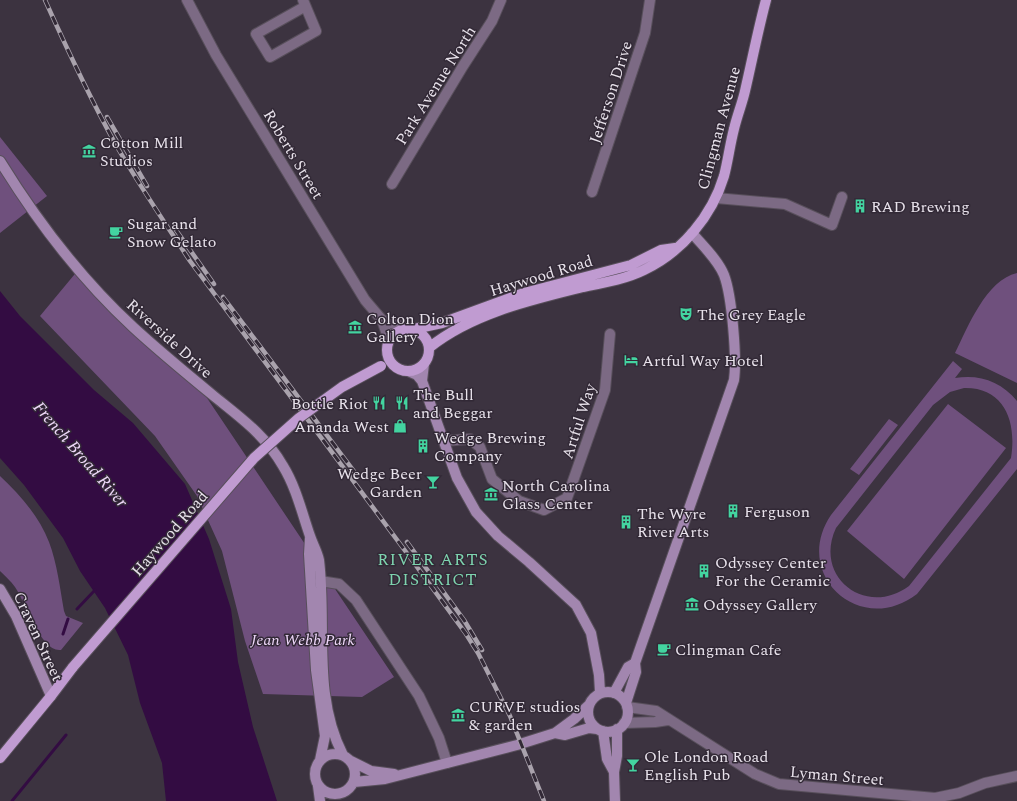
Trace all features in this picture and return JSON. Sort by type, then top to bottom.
[{"type":"main road","name":"Clingman Avenue","points":[[692,233],[716,198],[724,176],[766,0]]},
{"type":"main road","name":"Riverside Drive","points":[[0,161],[37,218],[56,243],[112,307],[169,359],[249,424],[273,450],[284,467],[293,487],[310,538],[317,552],[320,581],[321,639],[325,689],[334,735],[345,757]]},
{"type":"main road","name":"Haywood Road","points":[[410,329],[442,323],[538,294],[606,282],[643,271],[670,255],[675,248],[692,233]]},
{"type":"main road","points":[[626,705],[636,672],[635,662],[734,380],[734,356],[727,285],[720,268],[692,233]]},
{"type":"main road","name":"Haywood Road","points":[[430,347],[447,333],[538,294]]},
{"type":"main road","points":[[422,380],[424,364],[430,353],[430,347],[424,335],[410,329],[396,332],[389,340],[387,351],[390,361],[398,368],[417,375],[422,380],[457,478],[476,512],[498,536],[529,562],[576,606],[591,633],[599,674],[600,692]]},
{"type":"main road","name":"Haywood Road","points":[[0,758],[73,667],[258,454],[299,418],[342,387],[390,361]]},
{"type":"main road","points":[[408,371],[417,369],[424,364]]},
{"type":"main road","name":"Riverside Drive","points":[[310,538],[309,554],[314,651],[317,687],[325,736],[320,760]]},
{"type":"main road","name":"Craven Street","points":[[0,589],[16,616],[51,696]]},
{"type":"main road","points":[[614,693],[628,667],[635,662]]},
{"type":"main road","points":[[354,782],[378,780],[402,775],[555,733],[589,705],[592,699],[600,692],[614,693],[623,698],[628,712],[620,726],[614,772],[615,801]]},
{"type":"main road","points":[[589,705],[589,718],[600,730],[607,759],[614,772]]},
{"type":"main road","points":[[555,733],[565,735],[589,728],[600,730],[620,726]]},
{"type":"main road","points":[[320,801],[318,786],[314,776],[317,764],[320,760],[330,754],[345,757],[362,768],[371,771],[402,775]]},
{"type":"main road","points":[[318,786],[327,793],[338,797],[346,792],[354,782],[354,770],[345,757]]},
{"type":"street","name":"Roberts Street","points":[[187,0],[216,55],[365,300],[382,320],[389,340]]},
{"type":"street","name":"Park Avenue North","points":[[392,184],[492,21],[501,0]]},
{"type":"street","name":"Jefferson Drive","points":[[592,192],[645,33],[650,0]]},
{"type":"street","points":[[303,3],[316,31],[270,57],[256,34],[303,3]]},
{"type":"street","points":[[716,198],[785,204],[832,225],[842,197]]},
{"type":"street","points":[[382,320],[410,329]]},
{"type":"street","name":"Artful Way","points":[[443,441],[470,439],[480,447],[492,479],[519,501],[544,510],[567,498],[606,390],[610,334]]},
{"type":"street","points":[[320,581],[340,584],[356,600],[419,696],[439,738],[447,763]]},
{"type":"street","name":"Lyman Street","points":[[626,705],[656,711],[755,774],[779,784],[935,798],[985,783],[1017,776]]},
{"type":"street","points":[[620,726],[668,720]]},
{"type":"green space","points":[[0,137],[47,196],[0,233]]},
{"type":"green space","name":"Jean Webb Park","points":[[79,269],[203,392],[394,677],[362,697],[263,694],[245,641],[222,551],[197,496],[155,436],[40,316]]},
{"type":"green space","points":[[1017,273],[1017,383],[955,353],[972,318],[987,295],[1006,277]]},
{"type":"green space","points":[[953,361],[962,369],[955,378],[973,377],[989,380],[1004,388],[1017,401],[1017,469],[917,594],[895,606],[874,609],[854,604],[838,593],[826,578],[820,558],[821,537],[831,515]],"holes":[[[964,388],[978,389],[989,393],[998,400],[1005,409],[1012,431],[1011,458],[909,586],[893,595],[876,597],[861,595],[848,587],[838,576],[832,562],[831,546],[836,528],[933,405],[950,392]]]},
{"type":"green space","points":[[948,404],[1006,448],[904,579],[847,531]]},
{"type":"green space","points":[[889,419],[898,425],[859,475],[850,469]]},
{"type":"green space","points":[[0,476],[22,498],[40,523],[49,542],[54,558],[66,616],[83,623],[61,650],[54,649],[40,635],[15,587],[0,571]]},
{"type":"water","name":"French Broad River","points":[[0,291],[20,316],[94,390],[133,423],[185,484],[209,539],[231,609],[238,662],[253,727],[277,801],[166,801],[162,763],[140,703],[128,655],[105,608],[80,571],[63,538],[24,485],[0,458]]},
{"type":"waterway","points":[[77,609],[95,590]]},
{"type":"waterway","points":[[63,634],[68,619]]},
{"type":"waterway","points":[[12,801],[66,735]]},
{"type":"railway","points":[[45,0],[79,73],[116,145],[190,261],[409,556],[466,634],[478,653],[510,716],[544,801]]},
{"type":"railway","points":[[107,117],[147,186]]},
{"type":"railway","points":[[176,230],[214,284]]},
{"type":"railway","points":[[223,297],[356,474]]},
{"type":"railway","points":[[407,542],[464,620],[482,650]]},
{"type":"place","name":"Cotton Mill Studios","points":[[89,151]]},
{"type":"place","name":"RAD Brewing","points":[[860,206]]},
{"type":"place","name":"Sugar and Snow Gelato","points":[[116,232]]},
{"type":"place","name":"The Grey Eagle","points":[[686,314]]},
{"type":"place","name":"Colton Dion Gallery","points":[[355,327]]},
{"type":"place","name":"Artful Way Hotel","points":[[631,360]]},
{"type":"place","name":"Bottle Riot","points":[[379,403]]},
{"type":"place","name":"The Bull and Beggar","points":[[402,403]]},
{"type":"place","name":"Ananda West","points":[[400,426]]},
{"type":"place","name":"Wedge Brewing Company","points":[[423,446]]},
{"type":"place","name":"Wedge Beer Garden","points":[[433,482]]},
{"type":"place","name":"North Carolina Glass Center","points":[[491,494]]},
{"type":"place","name":"Ferguson","points":[[733,511]]},
{"type":"place","name":"The Wyre River Arts","points":[[626,522]]},
{"type":"place","name":"Odyssey Center For the Ceramic","points":[[704,571]]},
{"type":"place","name":"Odyssey Gallery","points":[[692,604]]},
{"type":"place","name":"Clingman Cafe","points":[[664,649]]},
{"type":"place","name":"CURVE studios & garden","points":[[458,715]]},
{"type":"place","name":"Ole London Road English Pub","points":[[633,765]]},
{"type":"district","name":"RIVER ARTS DISTRICT","points":[[433,569]]}]
